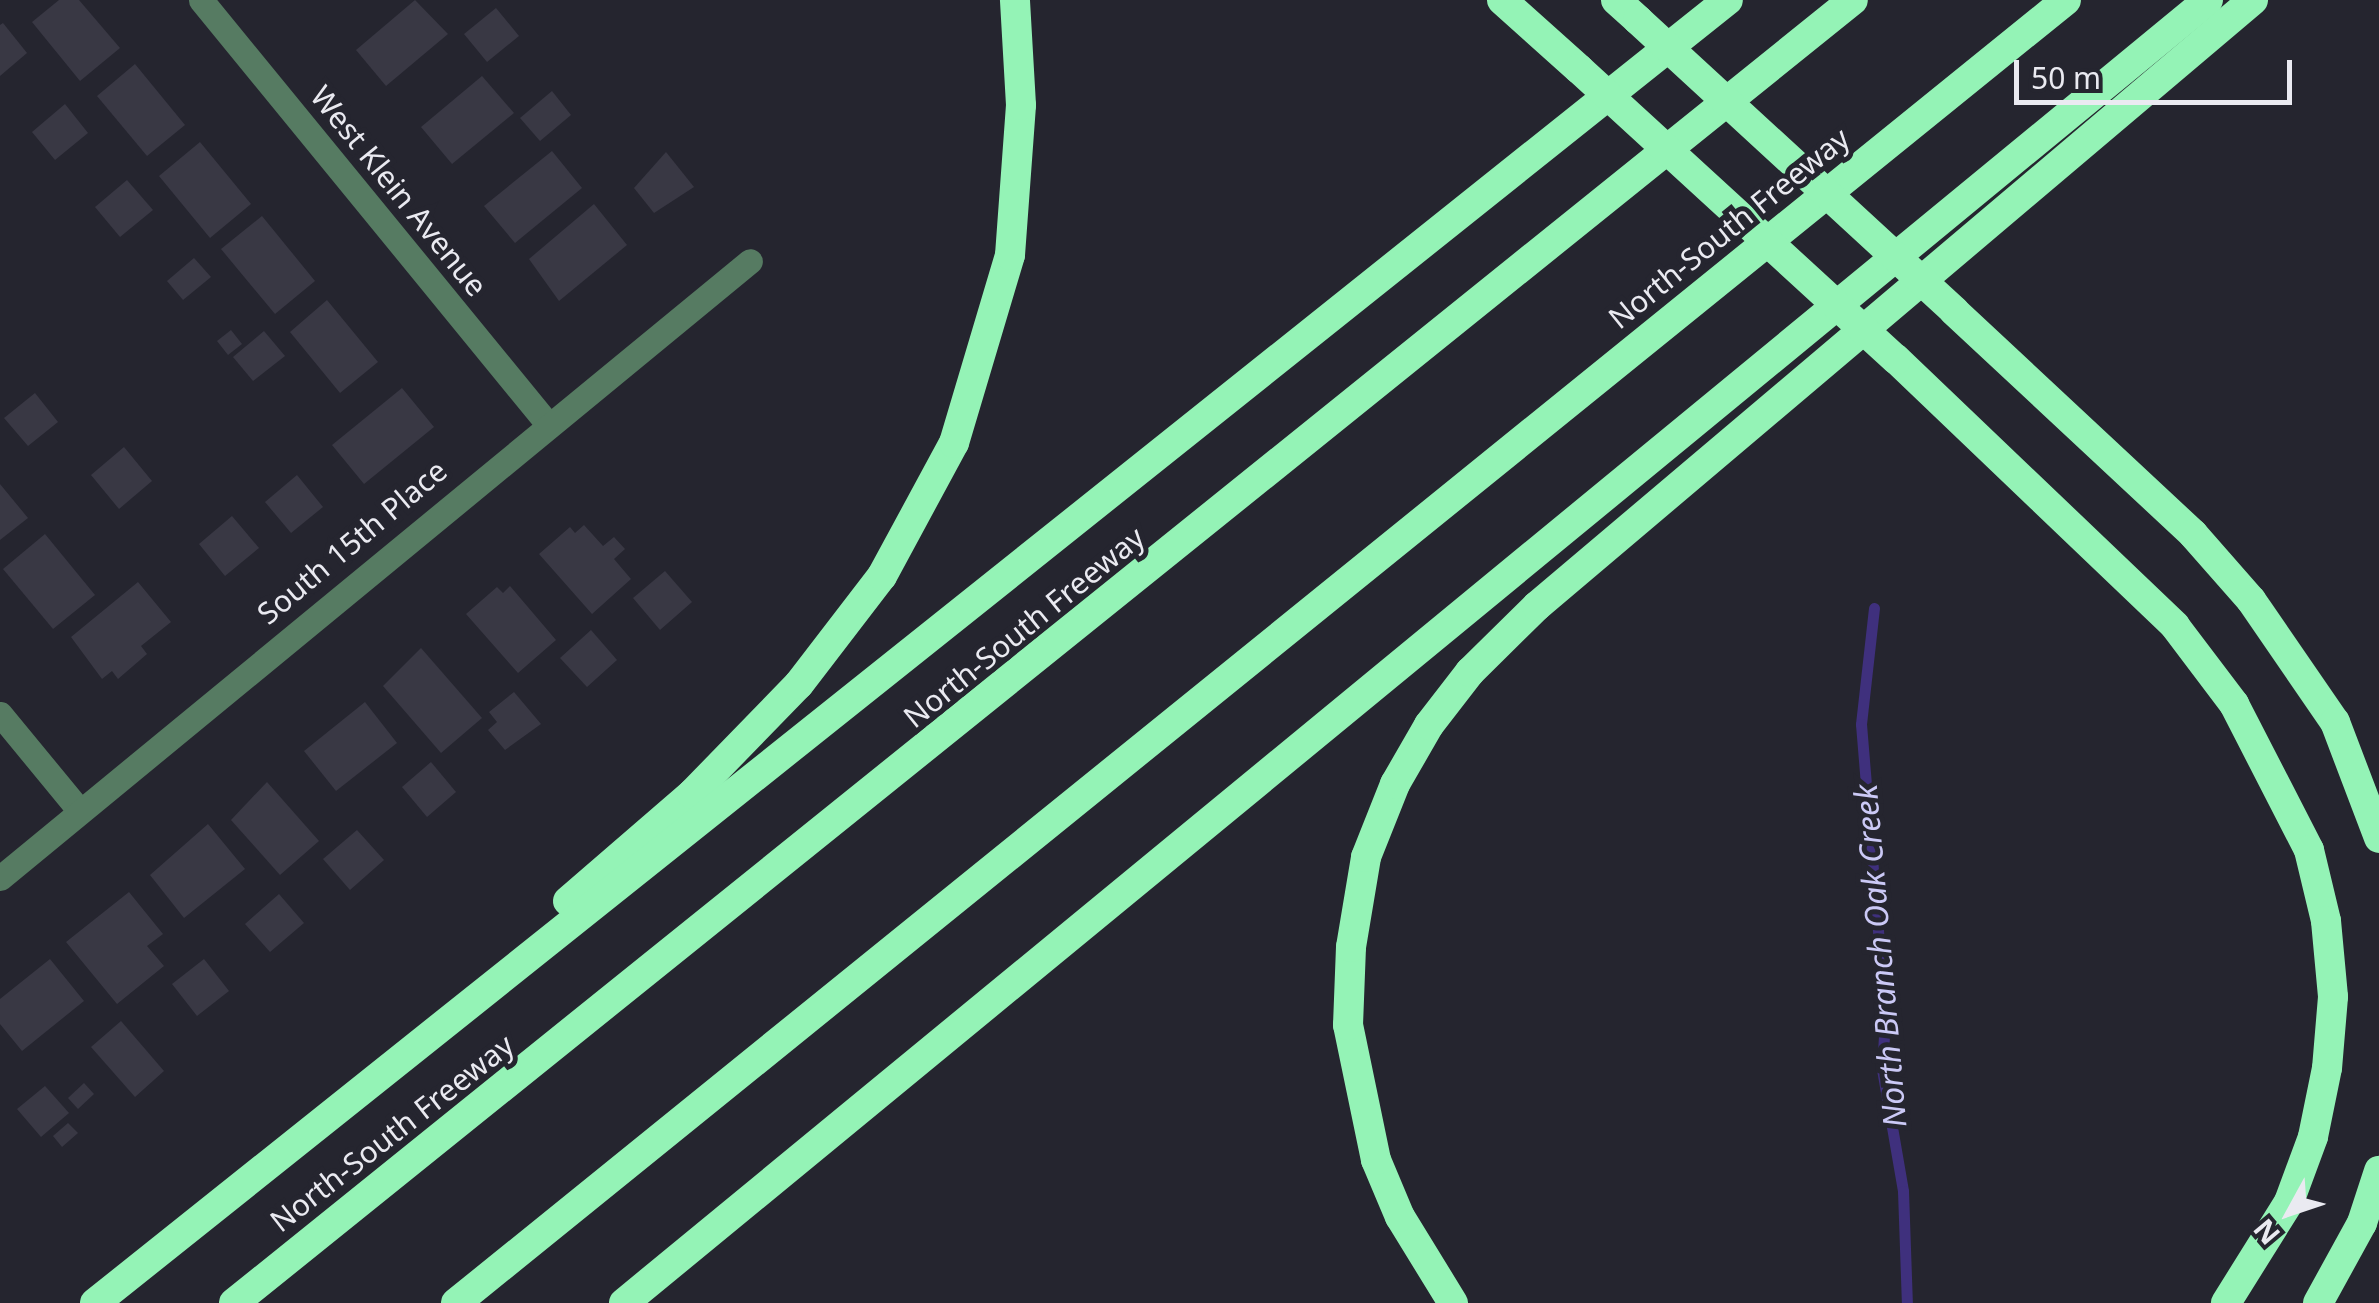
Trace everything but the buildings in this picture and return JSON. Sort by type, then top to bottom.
[{"type":"highway","points":[[236,1189],[692,794],[799,684],[882,576],[954,443],[1010,255],[1022,105],[1015,0]]},
{"type":"highway","points":[[1502,0],[1896,358],[2176,626],[2234,704],[2309,850],[2333,996],[2327,1068],[2313,1137],[2289,1202],[2226,1303]]},
{"type":"highway","points":[[95,1303],[1728,0]]},
{"type":"highway","name":"North-South Freeway","points":[[234,1303],[1853,0]]},
{"type":"highway","name":"North-South Freeway","points":[[456,1303],[2066,0]]},
{"type":"highway","points":[[624,1303],[2208,0]]},
{"type":"highway","points":[[1452,1303],[1400,1217],[1376,1160],[1348,1025],[1351,947],[1366,857],[1395,784],[1430,725],[1470,672],[1537,606],[2253,0]]},
{"type":"highway","points":[[1627,10],[2193,534],[2251,600],[2335,722],[2379,838]]},
{"type":"highway","points":[[2318,1303],[2362,1224],[2379,1171]]},
{"type":"street","name":"West Klein Avenue","points":[[200,0],[548,423]]},
{"type":"street","name":"South 15th Place","points":[[0,878],[548,423],[750,261]]},
{"type":"street","points":[[0,714],[79,810]]},
{"type":"waterway","name":"North Branch Oak Creek","points":[[1874,608],[1861,724],[1885,1019],[1882,1069],[1903,1191],[1907,1303]]}]
